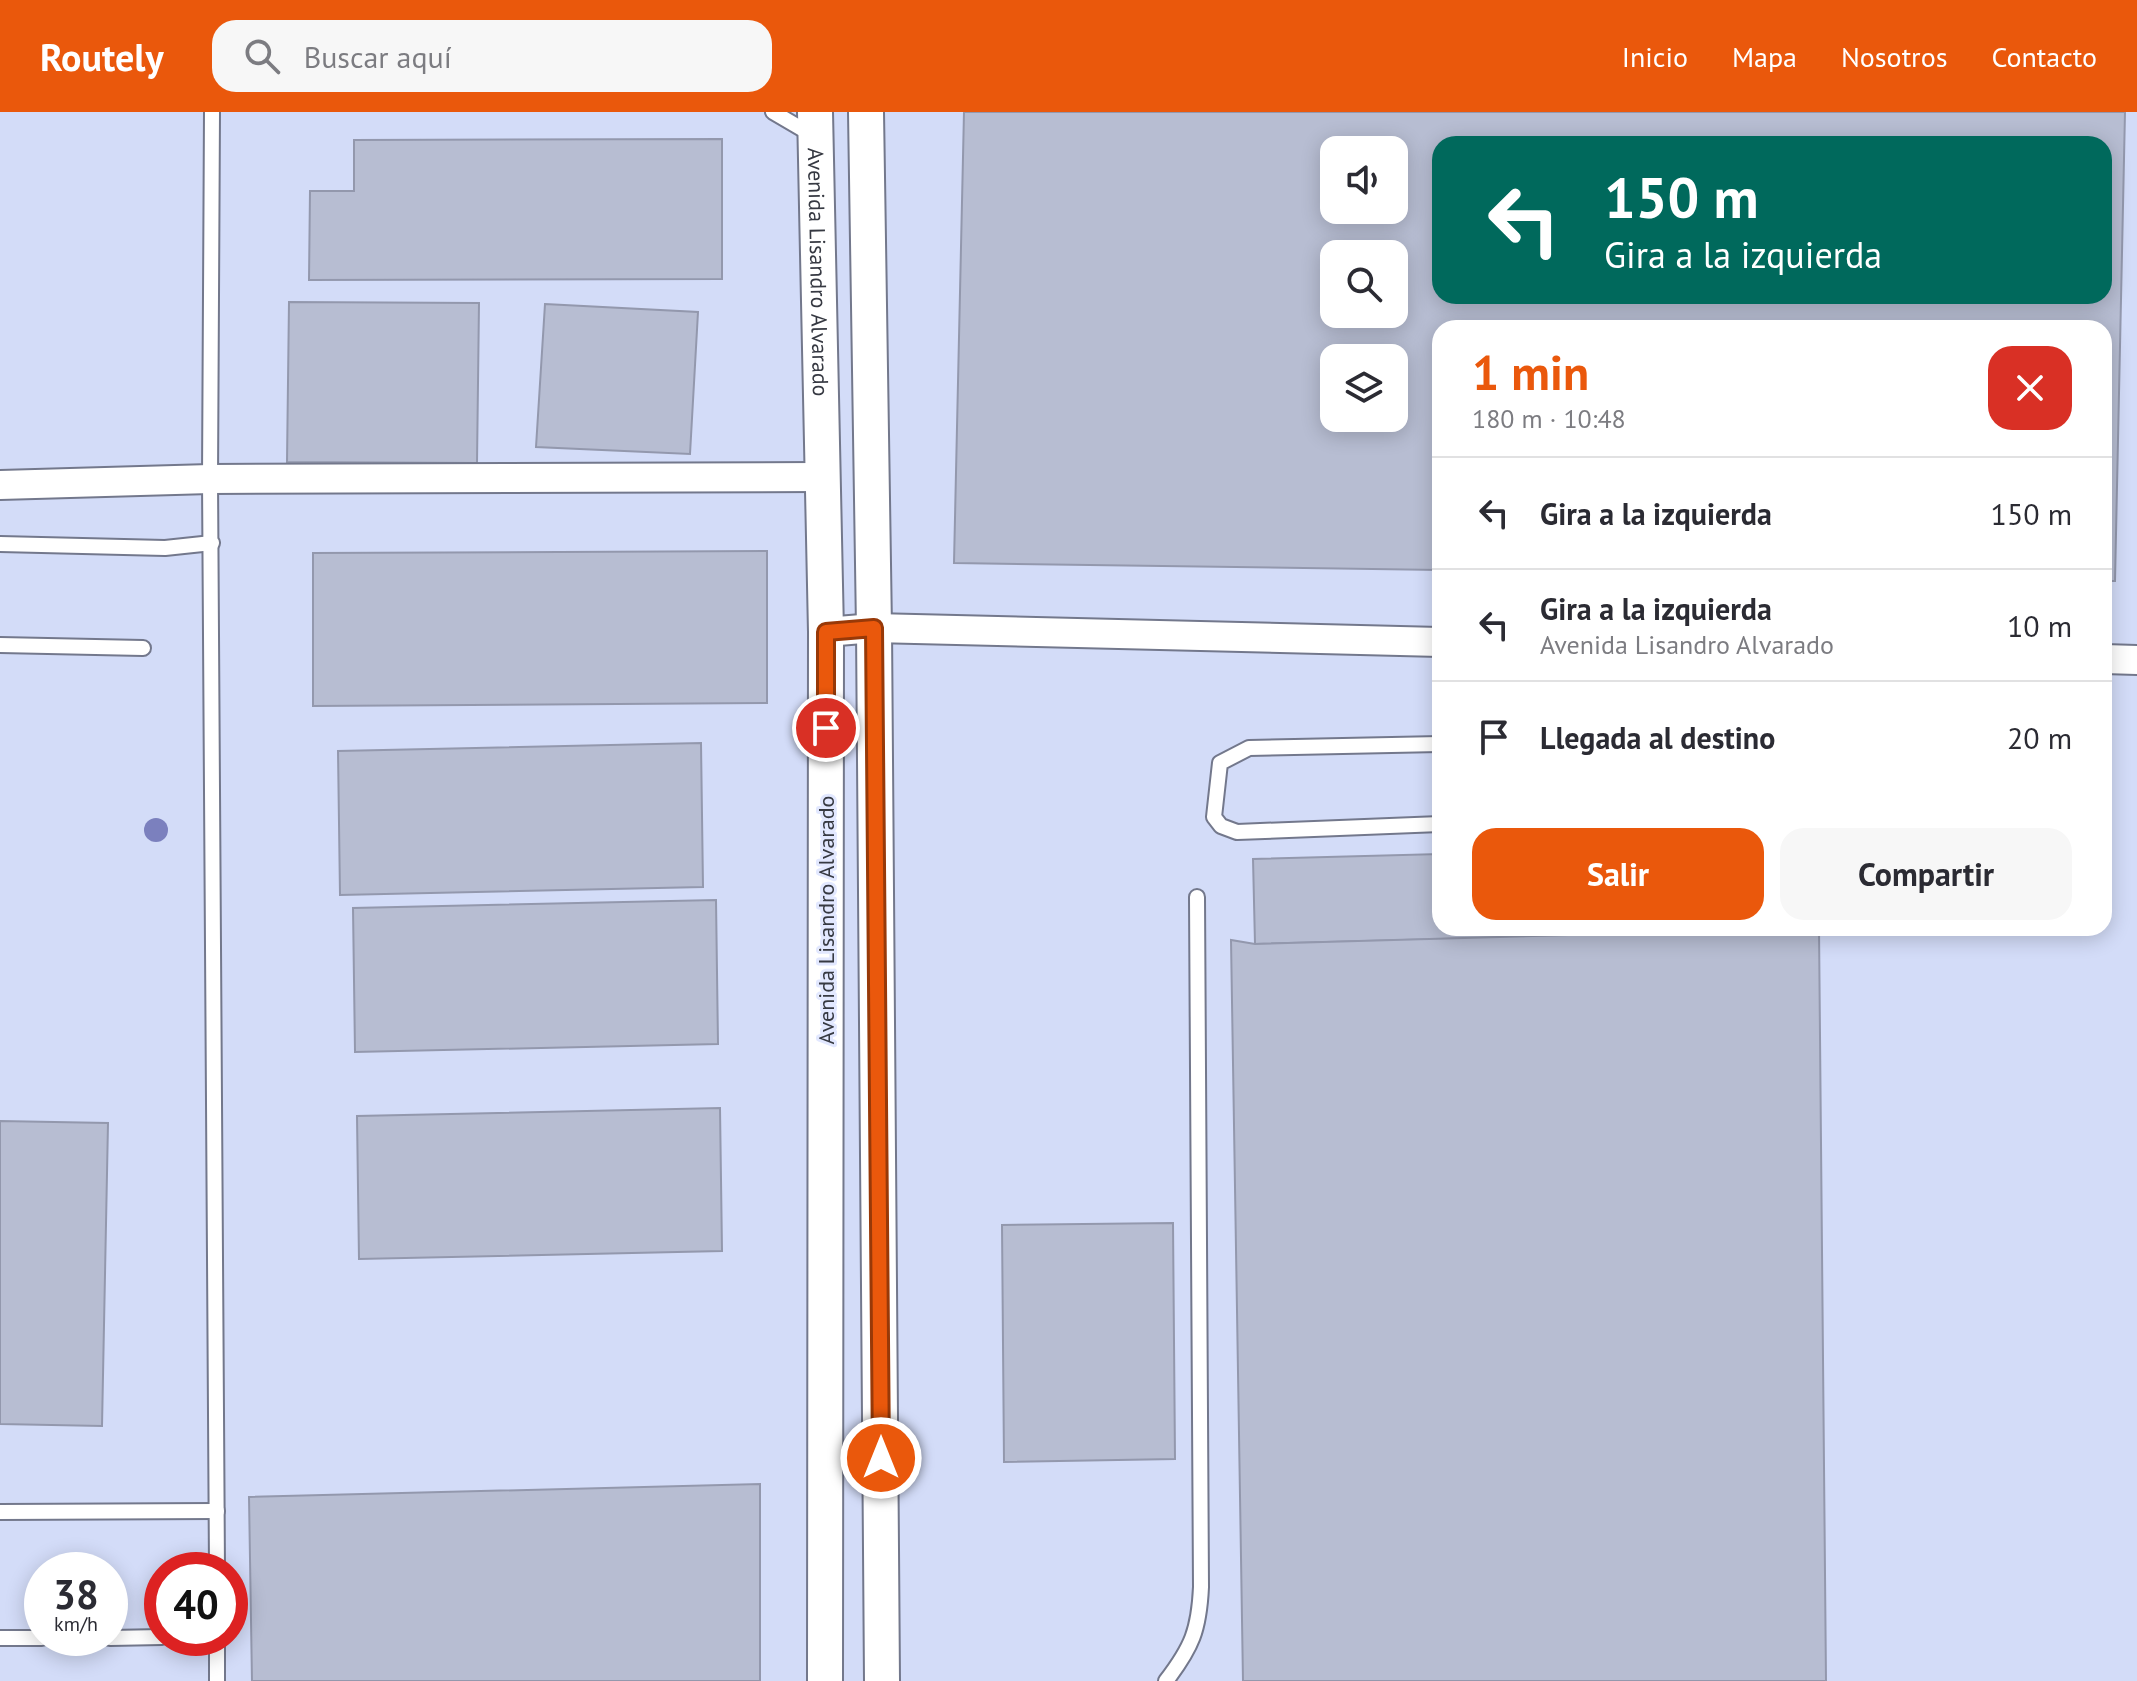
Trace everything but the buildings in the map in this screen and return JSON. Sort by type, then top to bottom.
[{"type":"street","points":[[866,112],[874,628],[882,1681]]},
{"type":"street","name":"Avenida Lisandro Alvarado","points":[[815,124],[820,477],[826,632],[825,1681]]},
{"type":"street","points":[[0,485],[210,479],[820,477]]},
{"type":"street","points":[[826,632],[874,628],[1432,642]]},
{"type":"street","points":[[2112,659],[2137,660]]},
{"type":"lane","points":[[212,112],[210,479],[217,1552]]},
{"type":"lane","points":[[773,112],[815,124]]},
{"type":"lane","points":[[0,544],[165,548],[212,543]]},
{"type":"lane","points":[[0,645],[143,648]]},
{"type":"lane","points":[[1432,744],[1249,748],[1236,752],[1220,763],[1214,817],[1221,826],[1237,832],[1432,824]]},
{"type":"lane","points":[[1166,1681],[1188,1653],[1199,1624],[1201,1587],[1197,897]]},
{"type":"lane","points":[[0,1512],[217,1511]]},
{"type":"lane","points":[[0,1638],[24,1638]]},
{"type":"lane","points":[[217,1656],[217,1681]]},
{"type":"shaded area","points":[[0,112],[2137,112],[2137,1681],[0,1681]]},
{"type":"route","points":[[826,728],[826,632],[874,628],[881,1458]]}]
